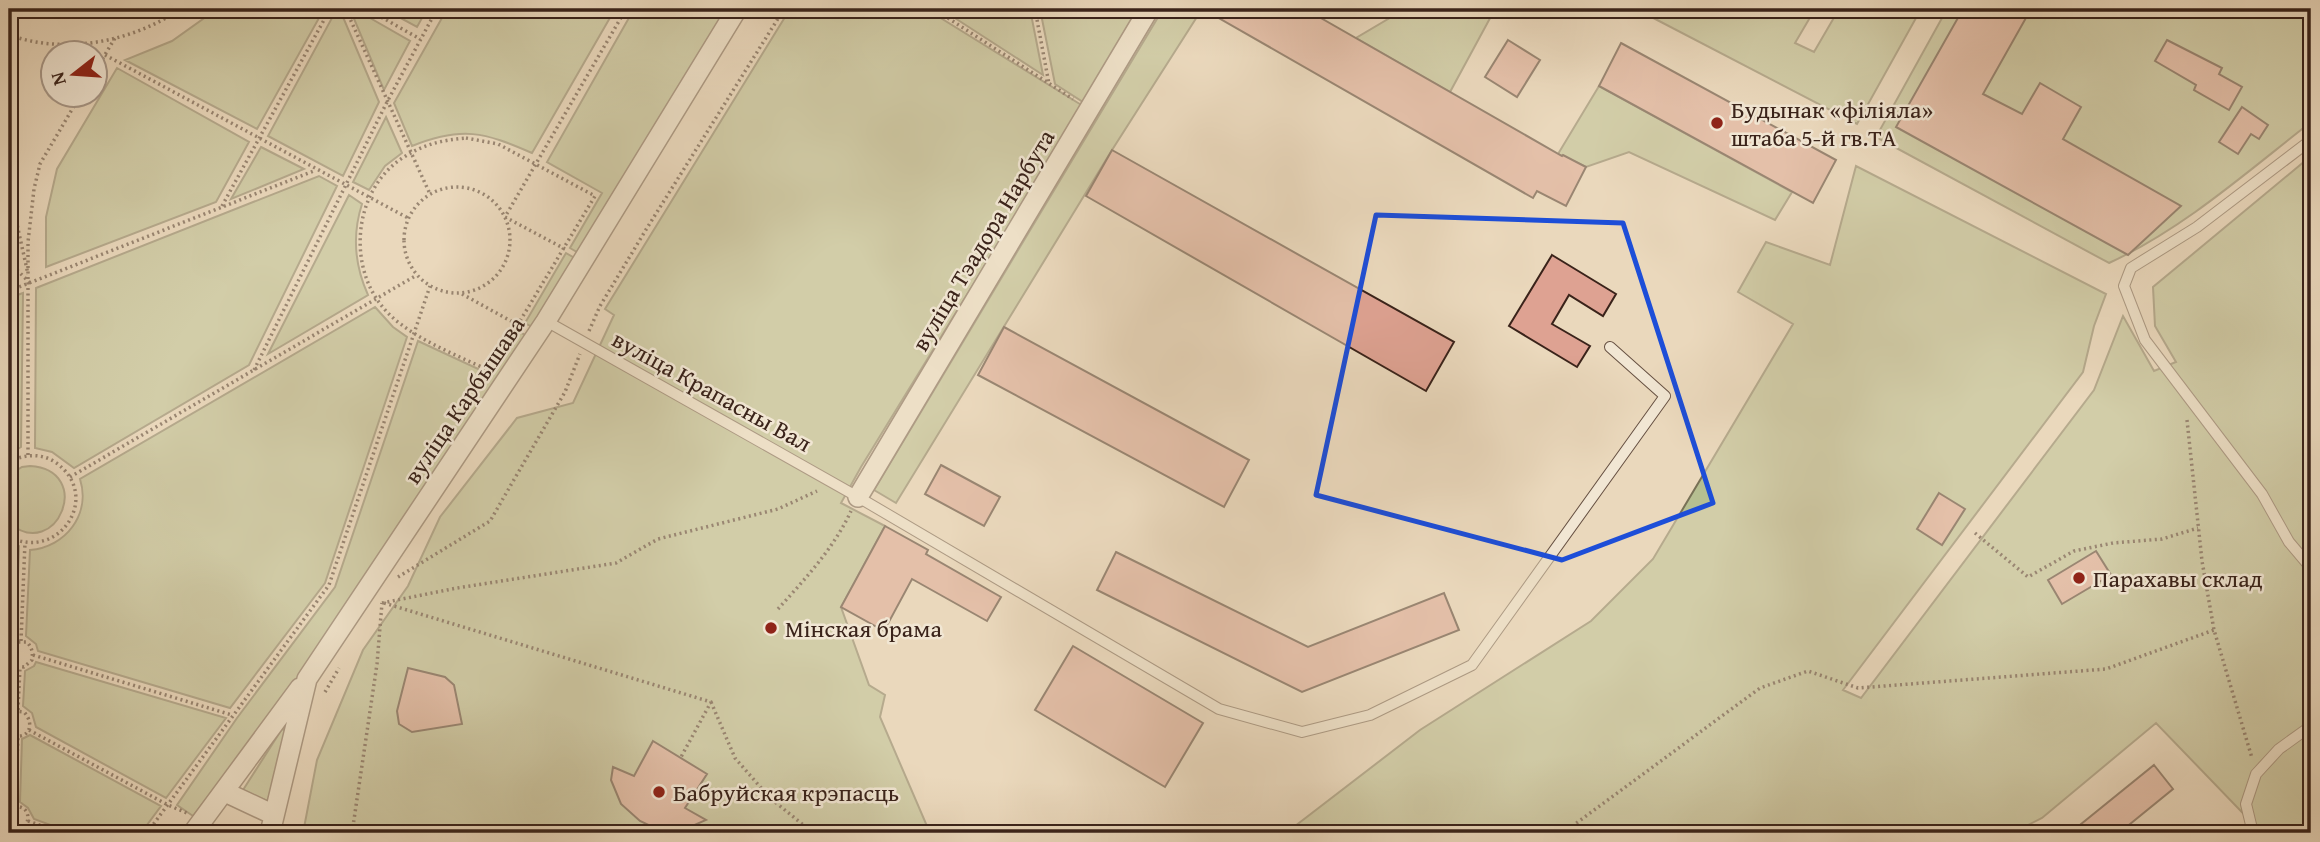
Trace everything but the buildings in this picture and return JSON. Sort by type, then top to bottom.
[{"type":"street","name":"вуліца Карбышава","points":[[272,824],[307,679],[540,329],[737,9]]},
{"type":"street","name":"вуліца Тэадора Нарбута","points":[[858,497],[1149,9]]},
{"type":"street","points":[[198,826],[307,679]]},
{"type":"street","points":[[225,792],[272,824]]},
{"type":"lane","points":[[2311,140],[2197,227],[2131,268],[2124,286],[2145,340],[2262,494],[2289,542],[2311,568]]},
{"type":"lane","name":"вуліца Крапасны Вал","points":[[540,329],[584,343],[858,497],[1219,709],[1302,732],[1370,715],[1472,665],[1665,396],[1610,347]]},
{"type":"lane","points":[[2253,833],[2246,804],[2256,774],[2279,749],[2311,726]]},
{"type":"path","points":[[9,35],[36,42],[82,44],[115,38],[148,27],[181,9]]},
{"type":"path","points":[[220,208],[331,9],[348,10],[430,194]]},
{"type":"path","points":[[367,9],[420,39]]},
{"type":"path","points":[[254,370],[345,184],[437,9]]},
{"type":"path","points":[[505,217],[626,9]]},
{"type":"path","points":[[392,586],[398,577],[490,521],[565,392],[606,295],[784,9]]},
{"type":"path","points":[[1035,9],[1049,84]]},
{"type":"path","points":[[937,10],[1084,106]]},
{"type":"path","points":[[108,50],[115,38]]},
{"type":"path","points":[[108,57],[408,218]]},
{"type":"path","points":[[28,455],[30,214],[40,164],[73,108]]},
{"type":"path","points":[[466,138],[498,144],[536,163],[595,195],[490,371],[401,325],[377,299],[365,272],[360,240],[363,216],[369,197],[391,167],[433,143],[466,138]]},
{"type":"path","points":[[9,291],[318,170]]},
{"type":"path","points":[[453,187],[477,191],[496,204],[505,217],[509,248],[501,270],[493,280],[483,286],[460,293],[449,293],[430,286],[411,267],[404,244],[404,232],[412,210],[430,194],[453,187]]},
{"type":"path","points":[[9,188],[30,283]]},
{"type":"path","points":[[505,217],[583,261]]},
{"type":"path","points":[[9,262],[30,283]]},
{"type":"path","points":[[70,477],[417,275]]},
{"type":"path","points":[[147,833],[330,585],[430,286]]},
{"type":"path","points":[[460,293],[518,325],[540,329]]},
{"type":"path","points":[[2185,392],[2198,528],[2214,630],[2256,774]]},
{"type":"path","points":[[9,462],[28,455],[48,458],[64,469],[70,477],[76,496],[68,524],[62,531],[44,541],[25,542],[9,537]]},
{"type":"path","points":[[382,603],[457,588],[616,563],[658,539],[778,509],[834,484]]},
{"type":"path","points":[[778,610],[806,579],[842,530],[858,497]]},
{"type":"path","points":[[1975,533],[2028,577],[2074,551],[2162,539],[2198,528]]},
{"type":"path","points":[[21,641],[25,542]]},
{"type":"path","points":[[375,614],[387,594]]},
{"type":"path","points":[[382,603],[711,702]]},
{"type":"path","points":[[352,833],[377,664],[382,603]]},
{"type":"path","points":[[1563,833],[1760,688],[1808,671],[1858,688],[2106,669],[2214,630]]},
{"type":"path","points":[[9,647],[21,641],[30,646],[33,656],[28,664],[20,667],[14,666],[9,660]]},
{"type":"path","points":[[33,656],[232,715]]},
{"type":"path","points":[[18,710],[20,667]]},
{"type":"path","points":[[323,701],[326,689],[340,667]]},
{"type":"path","points":[[681,757],[711,702]]},
{"type":"path","points":[[711,702],[735,758],[769,797],[813,833]]},
{"type":"path","points":[[9,713],[18,710],[30,719],[26,734],[18,736],[9,733]]},
{"type":"path","points":[[29,730],[168,805],[198,826]]},
{"type":"path","points":[[15,806],[18,736]]},
{"type":"path","points":[[9,808],[15,806],[25,811],[28,821],[24,830],[14,833],[9,831]]},
{"type":"path","points":[[28,821],[62,833]]},
{"type":"highlighted area","points":[[1376,215],[1623,223],[1713,503],[1562,560],[1316,495]]},
{"type":"green space","points":[[217,9],[324,9],[257,129],[125,60],[172,41]]},
{"type":"green space","points":[[384,9],[427,9],[417,27]]},
{"type":"green space","points":[[447,9],[615,9],[532,153],[500,140],[473,134],[445,136],[412,146],[394,103]]},
{"type":"green space","points":[[634,9],[730,9],[582,255],[570,248],[602,193],[547,162]]},
{"type":"green space","points":[[790,9],[926,9],[1083,106],[841,503],[885,526],[841,607],[869,685],[885,695],[880,717],[930,833],[303,833],[317,760],[363,650],[408,586],[440,517],[517,418],[573,403],[614,315],[605,309]]},
{"type":"green space","points":[[1030,9],[1043,75],[944,11]]},
{"type":"green space","points":[[1040,9],[1138,9],[1083,102],[1055,84]]},
{"type":"green space","points":[[1163,9],[1202,9],[1112,150],[896,503],[874,490]]},
{"type":"green space","points":[[1405,9],[1495,9],[1450,92],[1356,38]]},
{"type":"green space","points":[[1636,9],[1815,9],[1795,43],[1814,52],[1839,9],[1921,9],[1857,124]]},
{"type":"green space","points":[[1947,9],[2311,9],[2311,122],[2189,217],[2109,263],[1876,137]]},
{"type":"green space","points":[[356,10],[410,41],[384,90],[352,14]]},
{"type":"green space","points":[[333,16],[343,17],[379,102],[343,176],[268,136]]},
{"type":"green space","points":[[117,68],[249,142],[216,202],[46,267],[46,217],[57,169],[93,108],[108,108],[108,83]]},
{"type":"green space","points":[[1599,86],[1792,192],[1775,220],[1629,152],[1586,167],[1558,154]]},
{"type":"green space","points":[[386,117],[402,153],[385,166],[369,190],[353,182]]},
{"type":"green space","points":[[261,147],[304,169],[231,199]]},
{"type":"green space","points":[[2311,156],[2311,833],[2262,833],[2156,723],[2042,818],[2012,833],[1286,833],[1420,730],[1591,621],[1653,559],[1793,324],[1738,292],[1766,242],[1830,265],[1856,166],[2106,294],[2094,326],[2083,372],[1843,690],[1861,698],[2094,390],[2123,316],[2154,371],[2176,362],[2155,326],[2153,287]]},
{"type":"green space","points":[[319,176],[337,186],[249,365],[74,468],[52,452],[35,448],[36,288]]},
{"type":"green space","points":[[349,195],[362,204],[356,250],[368,295],[268,354]]},
{"type":"green space","points":[[566,253],[578,260],[534,328],[525,323]]},
{"type":"green space","points":[[23,293],[21,447],[9,454],[9,298]]},
{"type":"green space","points":[[375,307],[393,327],[407,337],[325,583],[230,708],[38,651],[36,644],[26,636],[30,550],[55,543],[73,526],[82,504],[80,479]]},
{"type":"green space","points":[[518,331],[529,337],[302,674],[193,816],[177,805],[237,718],[335,587],[418,341],[491,375]]},
{"type":"green space","points":[[30,466],[50,471],[61,482],[65,496],[62,511],[54,524],[42,532],[26,532],[9,523],[9,475],[22,467]]},
{"type":"green space","points":[[9,544],[19,546],[16,637],[9,641]]},
{"type":"green space","points":[[36,662],[226,718],[166,798],[36,727],[32,713],[23,706],[25,671]]},
{"type":"green space","points":[[282,729],[289,732],[269,802],[243,790]]},
{"type":"green space","points":[[30,735],[161,806],[141,833],[72,833],[34,819],[28,808],[20,802],[22,739]]},
{"type":"place","name":"Будынак «філіяла» штаба 5-й гв.ТА","points":[[1717,123]]},
{"type":"place","name":"Парахавы склад","points":[[2079,578]]},
{"type":"place","name":"Мінская брама","points":[[771,628]]},
{"type":"place","name":"Бабруйская крэпасць","points":[[659,792]]}]
